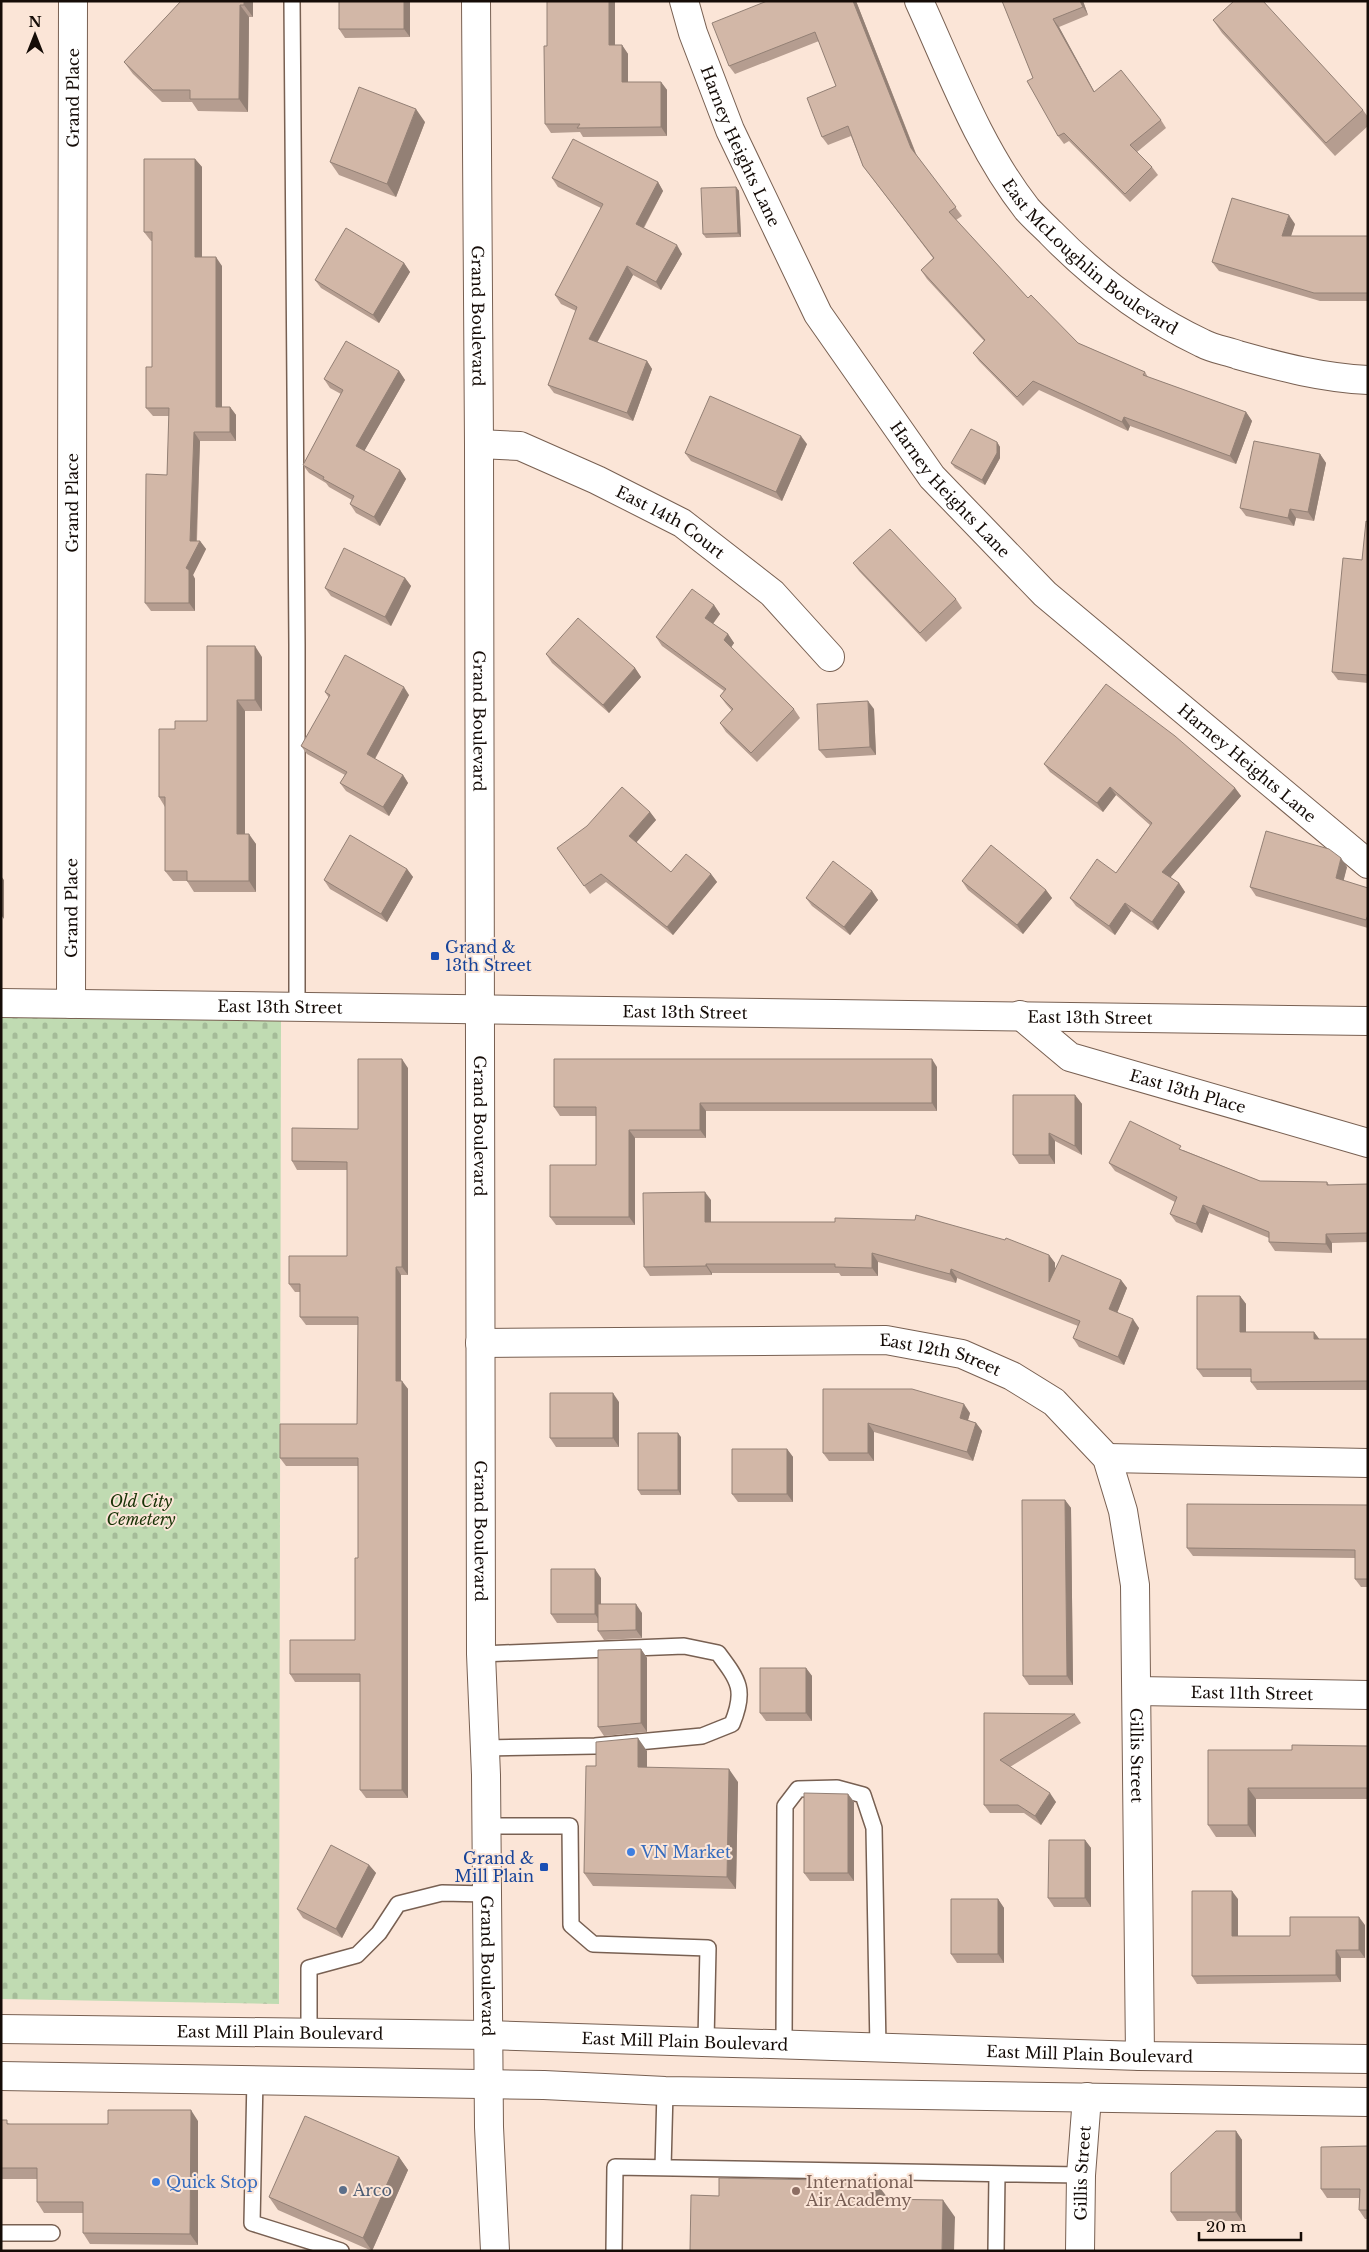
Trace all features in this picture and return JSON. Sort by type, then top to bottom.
[{"type":"street","name":"Grand Place","points":[[71,1004],[73,1]]},
{"type":"street","name":"Grand Boulevard","points":[[476,1],[482,1654],[487,1826],[488,2084],[495,2251]]},
{"type":"street","name":"Harney Heights Lane","points":[[684,1],[693,33],[730,130],[818,314],[932,477],[1044,594],[1368,864]]},
{"type":"street","name":"East McLoughlin Boulevard","points":[[919,1],[967,107],[995,160],[1027,209],[1072,255],[1112,288],[1154,318],[1204,344],[1282,368],[1368,380]]},
{"type":"street","name":"East 14th Court","points":[[479,444],[520,446],[596,480],[682,523],[772,593],[830,657]]},
{"type":"street","name":"East 13th Street","points":[[1,1003],[481,1011],[1020,1015],[1368,1021]]},
{"type":"street","name":"East 13th Place","points":[[1020,1015],[1070,1057],[1368,1143]]},
{"type":"street","name":"East 12th Street","points":[[480,1343],[886,1340],[962,1354],[1012,1376],[1054,1402],[1107,1458]]},
{"type":"street","points":[[1107,1458],[1368,1463]]},
{"type":"street","name":"Gillis Street","points":[[1107,1458],[1123,1511],[1135,1584],[1140,2056]]},
{"type":"street","name":"East 11th Street","points":[[1137,1691],[1368,1695]]},
{"type":"street","name":"East Mill Plain Boulevard","points":[[1,2029],[488,2035],[784,2043],[878,2048],[1140,2056],[1368,2059]]},
{"type":"street","points":[[1,2076],[255,2078],[665,2091],[1368,2102]]},
{"type":"street","name":"Gillis Street","points":[[1080,2251],[1081,2175],[1087,2097]]},
{"type":"lane","points":[[292,1],[298,644],[298,1008]]},
{"type":"lane","points":[[482,1654],[684,1646],[718,1653],[737,1678],[740,1704],[732,1724],[702,1736],[595,1746],[485,1748]]},
{"type":"lane","points":[[784,2043],[785,1806],[798,1790],[838,1788],[862,1794],[874,1828],[878,2048]]},
{"type":"lane","points":[[487,1826],[570,1826],[571,1924],[593,1944],[708,1948],[706,2042]]},
{"type":"lane","points":[[309,2034],[309,1968],[357,1955],[379,1933],[398,1904],[442,1893],[487,1894]]},
{"type":"lane","points":[[255,2078],[252,2223],[340,2251]]},
{"type":"lane","points":[[663,2168],[665,2091]]},
{"type":"lane","points":[[614,2251],[615,2168],[1081,2175]]},
{"type":"lane","points":[[996,2251],[997,2174]]},
{"type":"lane","points":[[1,2233],[52,2233]]},
{"type":"green space","name":"Old City Cemetery","points":[[1,1017],[281,1021],[279,2004],[1,1999]]},
{"type":"building","points":[[181,1],[244,1],[244,5],[240,5],[239,99],[190,99],[190,90],[153,90],[124,62]]},
{"type":"building","points":[[339,1],[404,1],[404,29],[339,29]]},
{"type":"building","points":[[547,1],[609,1],[609,45],[622,45],[622,82],[661,82],[661,127],[577,128],[580,124],[545,124],[544,46],[547,46]]},
{"type":"building","points":[[767,1],[853,1],[911,148],[956,207],[949,212],[1028,298],[1031,295],[1078,343],[1145,372],[1143,375],[1246,412],[1230,456],[1124,417],[1122,422],[1033,381],[1017,397],[973,353],[985,340],[921,270],[934,258],[863,166],[848,126],[822,137],[807,98],[836,86],[815,32],[729,66],[712,23]]},
{"type":"building","points":[[1002,1],[1080,1],[1083,7],[1053,19],[1094,92],[1121,70],[1161,120],[1130,145],[1152,167],[1125,194],[1064,133],[1058,136],[1027,81],[1033,78]]},
{"type":"building","points":[[1234,1],[1263,1],[1363,110],[1326,143],[1213,20]]},
{"type":"building","points":[[359,87],[416,109],[387,184],[330,162]]},
{"type":"building","points":[[573,139],[658,182],[636,224],[677,245],[656,282],[627,266],[589,339],[647,361],[627,413],[548,385],[577,307],[555,295],[603,204],[552,178]]},
{"type":"building","points":[[144,159],[195,159],[195,257],[216,257],[216,407],[230,407],[230,432],[194,432],[190,541],[200,541],[186,568],[189,570],[189,603],[145,603],[146,474],[167,475],[169,408],[146,408],[146,367],[152,367],[152,232],[144,232]]},
{"type":"building","points":[[736,187],[738,233],[703,234],[701,188]]},
{"type":"building","points":[[1232,198],[1289,215],[1282,236],[1368,236],[1368,293],[1314,293],[1212,262]]},
{"type":"building","points":[[346,228],[404,263],[373,315],[315,280]]},
{"type":"building","points":[[346,341],[399,371],[356,446],[400,470],[374,517],[350,504],[354,496],[323,479],[324,477],[303,465],[343,390],[324,379]]},
{"type":"building","points":[[710,396],[801,436],[776,492],[685,453]]},
{"type":"building","points":[[971,429],[997,442],[997,453],[982,480],[951,463]]},
{"type":"building","points":[[1254,441],[1320,454],[1308,512],[1290,509],[1288,518],[1240,508]]},
{"type":"building","points":[[1366,521],[1368,522],[1368,675],[1332,672],[1343,558],[1362,560]]},
{"type":"building","points":[[890,529],[956,599],[920,633],[853,563]]},
{"type":"building","points":[[344,548],[405,578],[385,617],[325,588]]},
{"type":"building","points":[[692,589],[714,605],[705,618],[728,634],[724,640],[794,709],[751,753],[720,723],[733,709],[720,696],[726,689],[656,637]]},
{"type":"building","points":[[578,618],[635,668],[603,705],[546,654]]},
{"type":"building","points":[[207,646],[255,646],[255,700],[237,700],[237,834],[249,834],[249,881],[187,881],[187,871],[165,871],[165,797],[159,797],[159,729],[175,729],[175,721],[207,721]]},
{"type":"building","points":[[345,655],[404,687],[367,754],[403,775],[383,807],[340,783],[347,772],[301,746],[330,695],[325,692]]},
{"type":"building","points":[[1106,684],[1175,736],[1235,788],[1162,872],[1179,883],[1152,922],[1125,903],[1109,926],[1070,898],[1097,859],[1116,873],[1152,823],[1110,787],[1097,803],[1044,764]]},
{"type":"building","points":[[868,701],[870,747],[819,750],[817,704]]},
{"type":"building","points":[[622,787],[650,812],[629,836],[671,872],[686,854],[711,874],[667,927],[601,874],[584,886],[557,848],[587,826]]},
{"type":"building","points":[[1266,831],[1329,849],[1341,858],[1336,878],[1368,888],[1368,915],[1366,920],[1250,887]]},
{"type":"building","points":[[350,835],[407,869],[381,914],[324,880]]},
{"type":"building","points":[[991,845],[1046,890],[1017,925],[962,881]]},
{"type":"building","points":[[833,861],[872,891],[844,927],[806,898]]},
{"type":"building","points":[[358,1059],[402,1059],[402,1267],[396,1267],[396,1381],[402,1381],[402,1790],[360,1790],[360,1674],[290,1674],[290,1640],[355,1640],[355,1558],[358,1558],[358,1458],[280,1458],[280,1424],[357,1424],[358,1317],[300,1317],[300,1284],[289,1284],[289,1256],[347,1256],[347,1162],[292,1161],[292,1128],[358,1129]]},
{"type":"building","points":[[554,1059],[932,1059],[932,1103],[700,1103],[700,1130],[629,1130],[629,1217],[550,1217],[550,1165],[596,1165],[596,1107],[554,1107]]},
{"type":"building","points":[[1013,1095],[1075,1095],[1075,1146],[1049,1133],[1049,1155],[1013,1155]]},
{"type":"building","points":[[1130,1121],[1181,1146],[1179,1149],[1260,1181],[1327,1182],[1327,1185],[1368,1184],[1368,1233],[1326,1234],[1326,1244],[1269,1242],[1269,1232],[1203,1205],[1196,1224],[1170,1214],[1177,1197],[1109,1163]]},
{"type":"building","points":[[705,1192],[705,1222],[835,1222],[835,1218],[915,1220],[916,1215],[1005,1240],[1006,1238],[1049,1255],[1049,1282],[1062,1255],[1121,1280],[1109,1309],[1133,1319],[1118,1357],[1073,1338],[1080,1321],[951,1269],[950,1274],[872,1253],[872,1268],[835,1267],[835,1264],[706,1264],[706,1266],[644,1267],[643,1193]]},
{"type":"building","points":[[1197,1296],[1240,1296],[1240,1332],[1314,1332],[1314,1339],[1368,1339],[1368,1381],[1251,1382],[1251,1369],[1197,1369]]},
{"type":"building","points":[[823,1389],[912,1389],[964,1404],[960,1418],[976,1423],[967,1452],[868,1423],[868,1453],[823,1453]]},
{"type":"building","points":[[550,1393],[613,1393],[613,1438],[550,1438]]},
{"type":"building","points":[[638,1433],[678,1433],[678,1490],[638,1490]]},
{"type":"building","points":[[732,1449],[787,1449],[787,1494],[732,1494]]},
{"type":"building","points":[[1022,1500],[1065,1500],[1067,1676],[1023,1676]]},
{"type":"building","points":[[1187,1504],[1368,1505],[1368,1579],[1355,1579],[1355,1550],[1187,1548]]},
{"type":"building","points":[[551,1569],[595,1569],[595,1614],[551,1614]]},
{"type":"building","points":[[598,1604],[636,1604],[636,1630],[598,1631]]},
{"type":"building","points":[[641,1649],[641,1723],[598,1727],[598,1650]]},
{"type":"building","points":[[760,1668],[806,1668],[806,1713],[760,1713]]},
{"type":"building","points":[[984,1713],[1075,1714],[1000,1760],[1050,1793],[1035,1816],[1018,1805],[984,1805]]},
{"type":"building","points":[[638,1738],[638,1767],[729,1769],[727,1877],[584,1873],[586,1766],[596,1766],[596,1742]]},
{"type":"building","points":[[1292,1745],[1368,1746],[1368,1788],[1248,1788],[1248,1825],[1208,1825],[1208,1750],[1292,1750]]},
{"type":"building","points":[[804,1793],[848,1794],[848,1873],[804,1873]]},
{"type":"building","points":[[1049,1840],[1085,1840],[1085,1898],[1048,1898]]},
{"type":"building","points":[[331,1845],[369,1865],[336,1929],[297,1909]]},
{"type":"building","points":[[1192,1891],[1232,1891],[1232,1936],[1290,1936],[1290,1917],[1359,1917],[1359,1950],[1336,1950],[1336,1975],[1192,1976]]},
{"type":"building","points":[[951,1899],[998,1899],[998,1954],[951,1954]]},
{"type":"building","points":[[108,2110],[191,2110],[190,2234],[83,2233],[83,2202],[37,2202],[37,2168],[1,2168],[1,2120],[7,2120],[7,2124],[108,2124]]},
{"type":"building","name":"Arco","points":[[305,2116],[399,2157],[363,2238],[269,2197]]},
{"type":"building","points":[[1216,2131],[1236,2131],[1236,2212],[1171,2212],[1171,2173]]},
{"type":"building","points":[[1368,2146],[1368,2210],[1359,2210],[1360,2189],[1321,2189],[1321,2147]]},
{"type":"building","points":[[719,2178],[875,2181],[875,2199],[943,2200],[942,2251],[690,2251],[691,2195],[719,2196]]},
{"type":"place","name":"Grand & 13th Street","points":[[435,956]]},
{"type":"place","name":"VN Market","points":[[631,1852]]},
{"type":"place","name":"Grand & Mill Plain","points":[[544,1867]]},
{"type":"place","name":"Quick Stop","points":[[156,2182]]},
{"type":"place","name":"Arco","points":[[343,2190]]},
{"type":"place","name":"International Air Academy","points":[[796,2191]]}]
